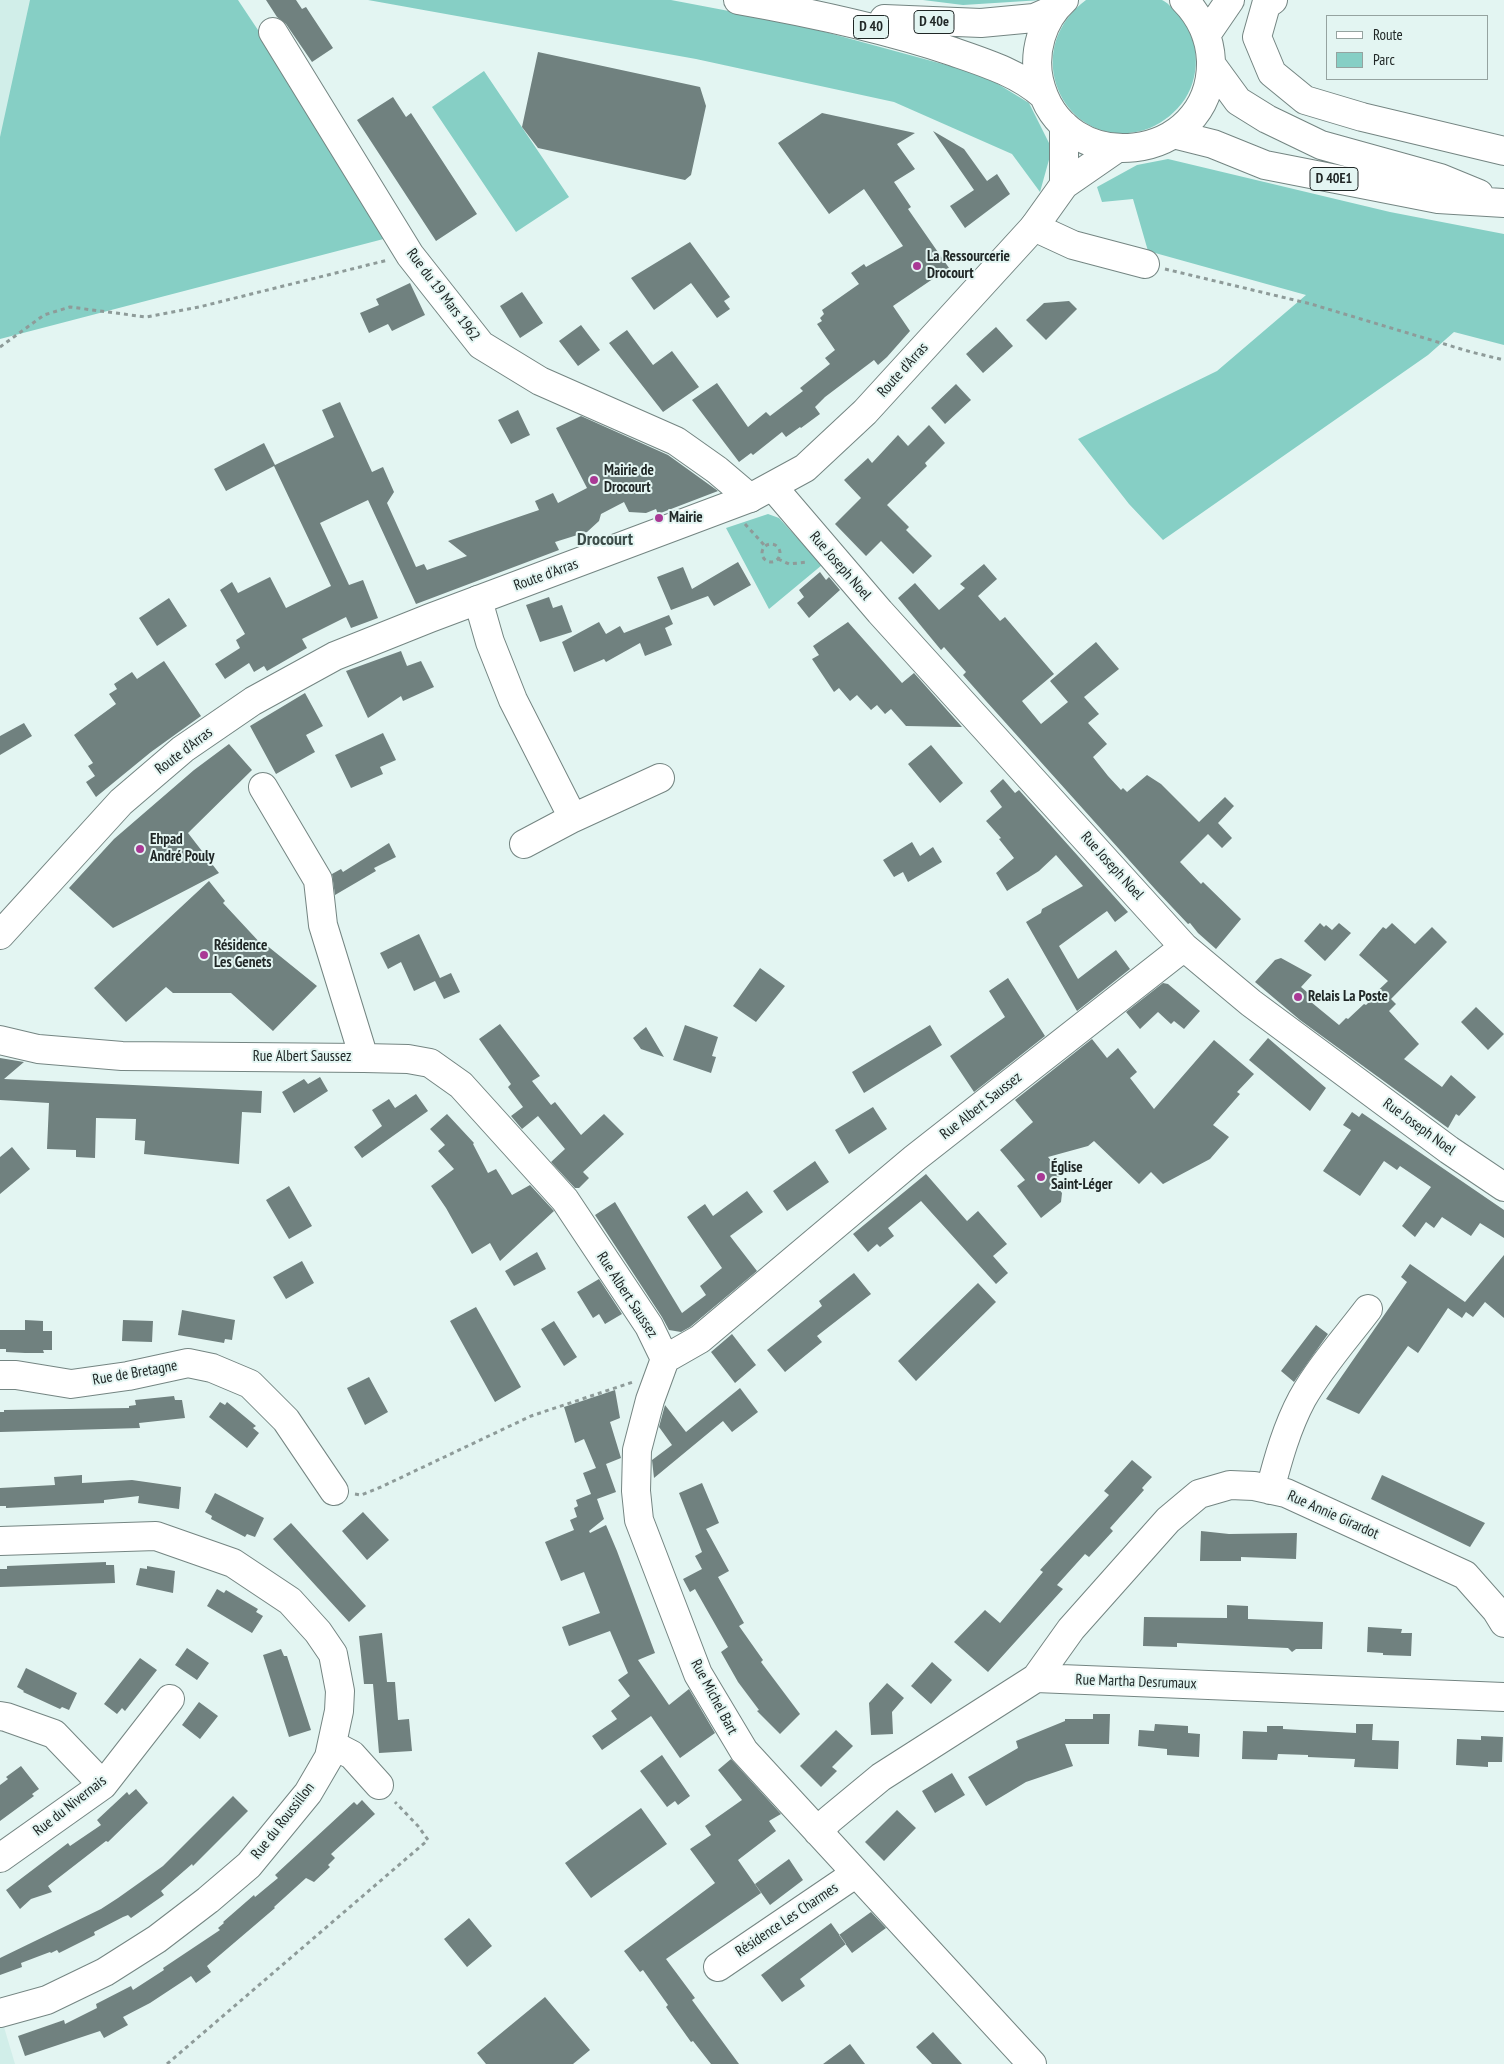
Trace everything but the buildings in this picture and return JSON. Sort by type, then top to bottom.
[{"type":"street","name":"D 40e","points":[[738,0],[812,13],[907,21],[981,23],[1034,18],[1060,5]]},
{"type":"street","points":[[1060,5],[1045,27],[1038,51],[1038,76],[1043,95],[1052,112],[1064,125],[1088,142],[1116,149],[1146,146],[1173,134],[1188,121],[1200,104],[1208,85],[1211,64],[1206,35],[1198,17],[1184,0]]},
{"type":"street","points":[[1206,35],[1230,0]]},
{"type":"street","points":[[1272,0],[1266,5],[1257,37],[1272,73],[1305,100],[1362,117],[1504,151]]},
{"type":"street","name":"D 40","points":[[812,13],[892,32],[929,44]]},
{"type":"street","name":"Rue du 19 Mars 1962","points":[[273,32],[410,255],[481,345],[540,381],[676,441],[751,497]]},
{"type":"street","name":"D 40e","points":[[929,44],[1007,72],[1031,84],[1043,95]]},
{"type":"street","name":"D 40E1","points":[[1211,64],[1238,101],[1267,120],[1322,145],[1440,178],[1502,202]]},
{"type":"street","points":[[1064,125],[1064,185]]},
{"type":"street","name":"D 40E1","points":[[1173,134],[1213,144],[1265,165],[1292,171],[1438,199],[1502,202]]},
{"type":"street","name":"Route d'Arras","points":[[0,935],[121,802],[183,749],[253,701],[335,656],[751,497],[805,468],[865,412],[1034,227],[1064,185],[1116,149]]},
{"type":"street","points":[[1034,227],[1073,245],[1145,264]]},
{"type":"street","name":"Rue Joseph Noel","points":[[751,497],[880,612],[1184,947],[1251,1003],[1449,1150],[1504,1187]]},
{"type":"street","points":[[478,600],[490,642],[513,700],[573,818]]},
{"type":"street","points":[[524,844],[573,818],[660,778]]},
{"type":"street","points":[[263,787],[318,880],[323,925],[364,1058]]},
{"type":"street","name":"Rue Albert Saussez","points":[[0,1040],[38,1049],[122,1056],[408,1059],[430,1064],[461,1085],[565,1200],[649,1326],[661,1370],[915,1158],[1184,947]]},
{"type":"street","points":[[1270,1490],[1277,1463],[1302,1399],[1368,1309]]},
{"type":"street","name":"Rue de Bretagne","points":[[0,1375],[16,1375],[71,1384],[128,1376],[188,1363],[212,1368],[250,1384],[286,1420],[334,1491]]},
{"type":"street","name":"Rue Michel Bart","points":[[661,1370],[637,1450],[636,1491],[639,1520],[698,1674],[744,1751],[855,1874],[1032,2064]]},
{"type":"street","name":"Rue Annie Girardot","points":[[1036,1678],[1071,1629],[1168,1520],[1199,1494],[1230,1485],[1254,1486],[1286,1493],[1465,1575],[1496,1610],[1504,1623]]},
{"type":"street","name":"Rue du Roussillon","points":[[0,1541],[156,1536],[233,1563],[290,1600],[318,1632],[333,1654],[340,1691],[339,1711],[329,1757],[308,1793],[249,1865],[208,1900],[157,1939],[106,1972],[48,2000],[0,2013]]},
{"type":"street","points":[[818,1832],[829,1820],[881,1777],[1036,1678]]},
{"type":"street","name":"Rue Martha Desrumaux","points":[[1036,1678],[1504,1697]]},
{"type":"street","name":"Rue du Nivernais","points":[[0,1858],[103,1785],[170,1699]]},
{"type":"street","points":[[0,1716],[54,1734],[103,1785]]},
{"type":"street","points":[[333,1744],[352,1755],[379,1785]]},
{"type":"street","name":"Résidence Les Charmes","points":[[718,1967],[855,1874]]},
{"type":"path","points":[[0,347],[44,315],[70,307],[146,317],[199,307],[410,255]]},
{"type":"path","points":[[1145,264],[1311,304],[1471,352],[1504,360]]},
{"type":"path","points":[[751,497],[765,546],[762,557],[770,562],[775,561],[780,554],[778,548],[770,544],[765,546]]},
{"type":"path","points":[[334,1491],[361,1495],[453,1454],[530,1416],[642,1379],[661,1370]]},
{"type":"path","points":[[167,2064],[428,1840],[418,1826],[379,1785]]},
{"type":"shaded area","points":[[0,0],[47,0],[0,190]]},
{"type":"shaded area","points":[[4,2027],[15,2064],[0,2064],[0,2028]]},
{"type":"green space","points":[[30,0],[238,0],[395,236],[0,339],[0,137]]},
{"type":"green space","points":[[368,0],[671,0],[792,23],[983,75],[1029,103],[1052,149],[1040,192],[1012,154],[894,102],[696,59]]},
{"type":"green space","points":[[923,0],[1042,0],[963,5]]},
{"type":"green space","points":[[1086,0],[1162,0],[1184,21],[1190,32],[1196,54],[1194,77],[1185,99],[1178,108],[1160,123],[1150,128],[1121,133],[1096,128],[1076,115],[1061,96],[1054,72],[1054,47],[1065,22]]},
{"type":"green space","points":[[484,71],[569,197],[516,232],[432,107]]},
{"type":"green space","points":[[1168,159],[1390,212],[1504,234],[1504,345],[1454,332],[1428,355],[1163,540],[1129,504],[1078,439],[1217,371],[1306,295],[1148,251],[1133,199],[1102,202],[1097,187],[1137,165]]},
{"type":"green space","points":[[768,514],[779,518],[822,565],[769,609],[726,528]]},
{"type":"place","name":"La Ressourcerie Drocourt","points":[[917,266]]},
{"type":"place","name":"Mairie de Drocourt","points":[[594,480]]},
{"type":"place","name":"Mairie","points":[[659,518]]},
{"type":"place","name":"Ehpad André Pouly","points":[[140,849]]},
{"type":"place","name":"Résidence Les Genets","points":[[204,955]]},
{"type":"place","name":"Relais La Poste","points":[[1298,997]]},
{"type":"place","name":"Église Saint-Léger","points":[[1041,1177]]},
{"type":"district","name":"Drocourt","points":[[605,540]]}]
